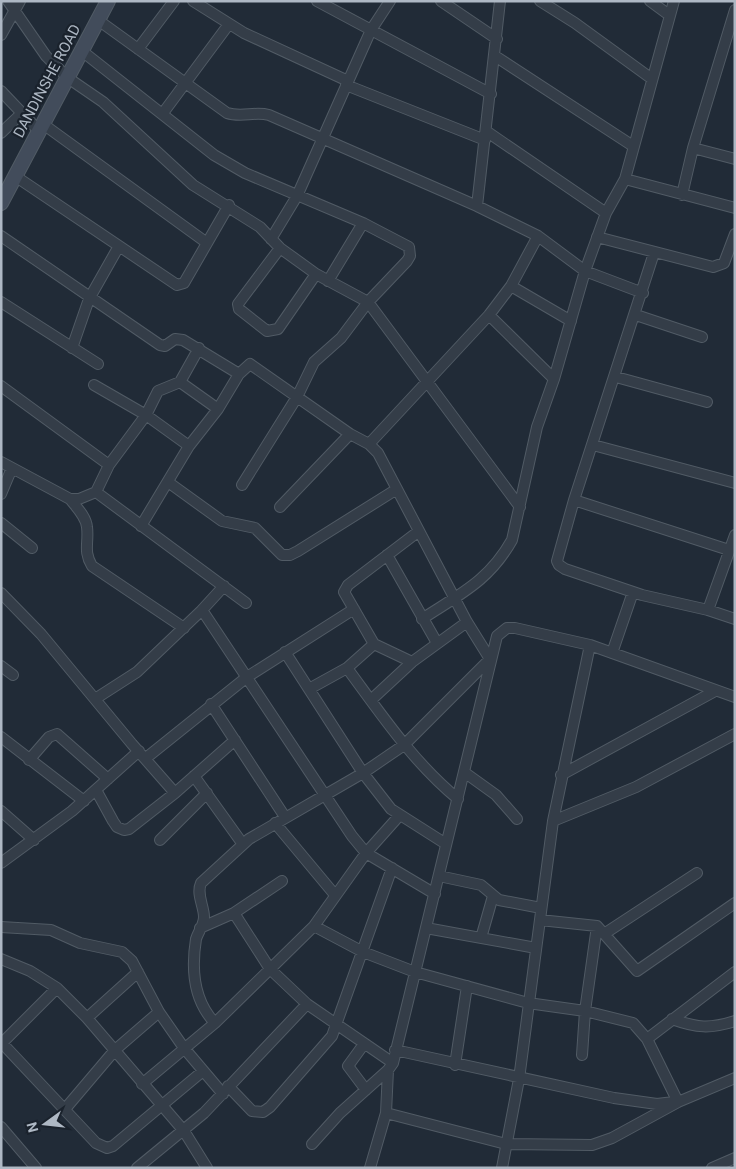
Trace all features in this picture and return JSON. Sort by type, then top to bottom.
[{"type":"street","points":[[8,1],[14,13],[46,56],[68,78],[103,102],[193,185],[229,205],[260,227],[280,248],[316,274],[368,302],[520,507]]},
{"type":"street","points":[[1,35],[20,1]]},
{"type":"street","name":"DANDINSHE ROAD","points":[[1,203],[108,1]]},
{"type":"street","points":[[138,49],[174,1]]},
{"type":"street","points":[[193,1],[229,24],[347,83],[486,135],[606,213]]},
{"type":"street","points":[[316,1],[491,94]]},
{"type":"street","points":[[271,238],[297,196],[371,30],[390,1]]},
{"type":"street","points":[[441,1],[497,39]]},
{"type":"street","points":[[477,206],[500,1]]},
{"type":"street","points":[[540,1],[575,22],[652,79]]},
{"type":"street","points":[[650,1],[669,15]]},
{"type":"street","points":[[422,619],[480,582],[504,554],[512,540],[537,427],[554,379],[584,271],[606,213],[625,179],[674,1]]},
{"type":"street","points":[[682,195],[693,148],[735,10]]},
{"type":"street","points":[[98,20],[227,113],[244,116],[252,114],[269,115],[477,206],[538,236],[584,271],[643,293]]},
{"type":"street","points":[[163,113],[229,24]]},
{"type":"street","points":[[82,51],[214,155],[245,173],[363,223],[409,247],[410,252],[407,261],[368,302],[341,338],[314,362],[297,397],[242,485]]},
{"type":"street","points":[[495,56],[633,146]]},
{"type":"street","points":[[1,91],[22,113],[207,243]]},
{"type":"street","points":[[1,133],[22,113]]},
{"type":"street","points":[[693,148],[735,159]]},
{"type":"street","points":[[16,176],[173,283],[181,285],[184,283],[229,205]]},
{"type":"street","points":[[625,179],[735,208]]},
{"type":"street","points":[[328,281],[363,223]]},
{"type":"street","points":[[597,237],[654,253],[718,267],[724,263],[735,234]]},
{"type":"street","points":[[1,236],[160,345],[165,346],[179,339],[199,348],[239,374]]},
{"type":"street","points":[[369,444],[402,406],[428,381],[489,315],[510,286],[538,236]]},
{"type":"street","points":[[72,348],[89,298],[119,246]]},
{"type":"street","points":[[280,248],[238,304],[239,309],[267,331],[278,329],[316,274]]},
{"type":"street","points":[[654,253],[616,377],[574,500],[557,561],[559,565],[632,592],[708,610],[735,619]]},
{"type":"street","points":[[510,286],[571,321]]},
{"type":"street","points":[[1,302],[98,364]]},
{"type":"street","points":[[489,315],[554,379]]},
{"type":"street","points":[[636,315],[702,337]]},
{"type":"street","points":[[70,499],[79,499],[96,492],[109,465],[146,415],[158,391],[180,382],[199,348]]},
{"type":"street","points":[[141,526],[189,446],[218,409],[239,374],[248,365],[252,365],[350,434],[369,444],[378,453],[467,622],[490,659]]},
{"type":"street","points":[[616,377],[707,402]]},
{"type":"street","points":[[180,382],[218,409]]},
{"type":"street","points":[[94,385],[146,415],[189,446]]},
{"type":"street","points":[[1,386],[109,465]]},
{"type":"street","points":[[280,507],[350,434]]},
{"type":"street","points":[[593,445],[735,483]]},
{"type":"street","points":[[1,462],[70,499],[84,518],[87,526],[86,557],[92,566],[184,628]]},
{"type":"street","points":[[1,494],[12,468]]},
{"type":"street","points":[[168,482],[222,521],[255,528],[286,556],[298,551],[397,489]]},
{"type":"street","points":[[96,492],[246,603]]},
{"type":"street","points":[[574,500],[729,550]]},
{"type":"street","points":[[1,523],[32,548]]},
{"type":"street","points":[[412,662],[374,644],[346,596],[345,589],[419,531]]},
{"type":"street","points":[[708,610],[735,535]]},
{"type":"street","points":[[387,555],[437,643]]},
{"type":"street","points":[[95,699],[130,678],[184,628],[224,586]]},
{"type":"street","points":[[612,653],[632,592]]},
{"type":"street","points":[[1,593],[41,634],[175,793]]},
{"type":"street","points":[[1,863],[84,801],[108,779],[247,677],[354,609]]},
{"type":"street","points":[[202,610],[352,836],[366,853],[435,894]]},
{"type":"street","points":[[371,700],[412,662],[467,622]]},
{"type":"street","points":[[370,1168],[386,1113],[390,1067],[435,894],[497,636],[507,628],[515,628],[590,645],[735,697]]},
{"type":"street","points":[[309,689],[347,668],[374,644]]},
{"type":"street","points":[[502,1168],[519,1079],[553,821],[561,775],[590,645]]},
{"type":"street","points":[[285,652],[363,773],[391,809],[399,816],[446,844]]},
{"type":"street","points":[[215,1023],[204,1012],[198,999],[194,976],[196,941],[204,918],[199,887],[242,843],[363,773],[404,745],[490,659]]},
{"type":"street","points":[[1,666],[12,675]]},
{"type":"street","points":[[347,668],[404,745],[434,779],[458,799]]},
{"type":"street","points":[[561,775],[715,691]]},
{"type":"street","points":[[211,704],[285,817]]},
{"type":"street","points":[[29,760],[49,737],[57,734],[108,779]]},
{"type":"street","points":[[553,821],[636,787],[735,734]]},
{"type":"street","points":[[1,738],[84,801]]},
{"type":"street","points":[[96,790],[113,821],[124,830],[138,823],[175,793],[235,740]]},
{"type":"street","points":[[464,772],[496,795],[517,819]]},
{"type":"street","points":[[194,776],[242,843]]},
{"type":"street","points":[[160,840],[206,793]]},
{"type":"street","points":[[1,811],[34,840]]},
{"type":"street","points":[[142,1084],[215,1023],[314,926],[366,853],[399,816]]},
{"type":"street","points":[[275,823],[335,895]]},
{"type":"street","points":[[1,927],[51,930],[80,943],[122,952],[132,961],[159,1012],[203,1071],[252,1111],[263,1112],[270,1107],[315,1058],[332,1036],[363,952],[375,910],[392,868]]},
{"type":"street","points":[[540,920],[601,930],[697,873]]},
{"type":"street","points":[[439,876],[481,885],[499,900],[541,908]]},
{"type":"street","points":[[200,928],[234,913],[282,882]]},
{"type":"street","points":[[481,938],[493,896]]},
{"type":"street","points":[[601,930],[637,972],[735,904]]},
{"type":"street","points":[[234,913],[270,969],[307,1004],[364,1044],[390,1067]]},
{"type":"street","points":[[314,926],[363,952],[415,972],[528,1003],[585,1011],[633,1023],[647,1039],[678,1102]]},
{"type":"street","points":[[426,928],[536,948]]},
{"type":"street","points":[[582,1055],[585,1011],[601,930]]},
{"type":"street","points":[[1,959],[30,972],[57,988],[87,1018],[184,1132],[207,1168]]},
{"type":"street","points":[[87,1018],[138,972]]},
{"type":"street","points":[[647,1039],[735,972]]},
{"type":"street","points":[[455,1064],[467,986]]},
{"type":"street","points":[[57,988],[2,1044],[96,1143],[108,1148],[114,1146],[160,1105],[203,1071]]},
{"type":"street","points":[[137,1168],[149,1164],[184,1132],[307,1004]]},
{"type":"street","points":[[64,1109],[115,1050],[159,1012]]},
{"type":"street","points":[[672,1020],[698,1027],[715,1027],[735,1021]]},
{"type":"street","points":[[364,1044],[348,1066],[366,1090]]},
{"type":"street","points":[[395,1050],[519,1079],[634,1101],[678,1102]]},
{"type":"street","points":[[312,1144],[340,1113],[390,1067]]},
{"type":"street","points":[[386,1113],[506,1144],[592,1145],[612,1138],[678,1102],[735,1078]]},
{"type":"street","points":[[1,1127],[29,1165]]},
{"type":"street","points":[[712,1168],[735,1158]]}]
